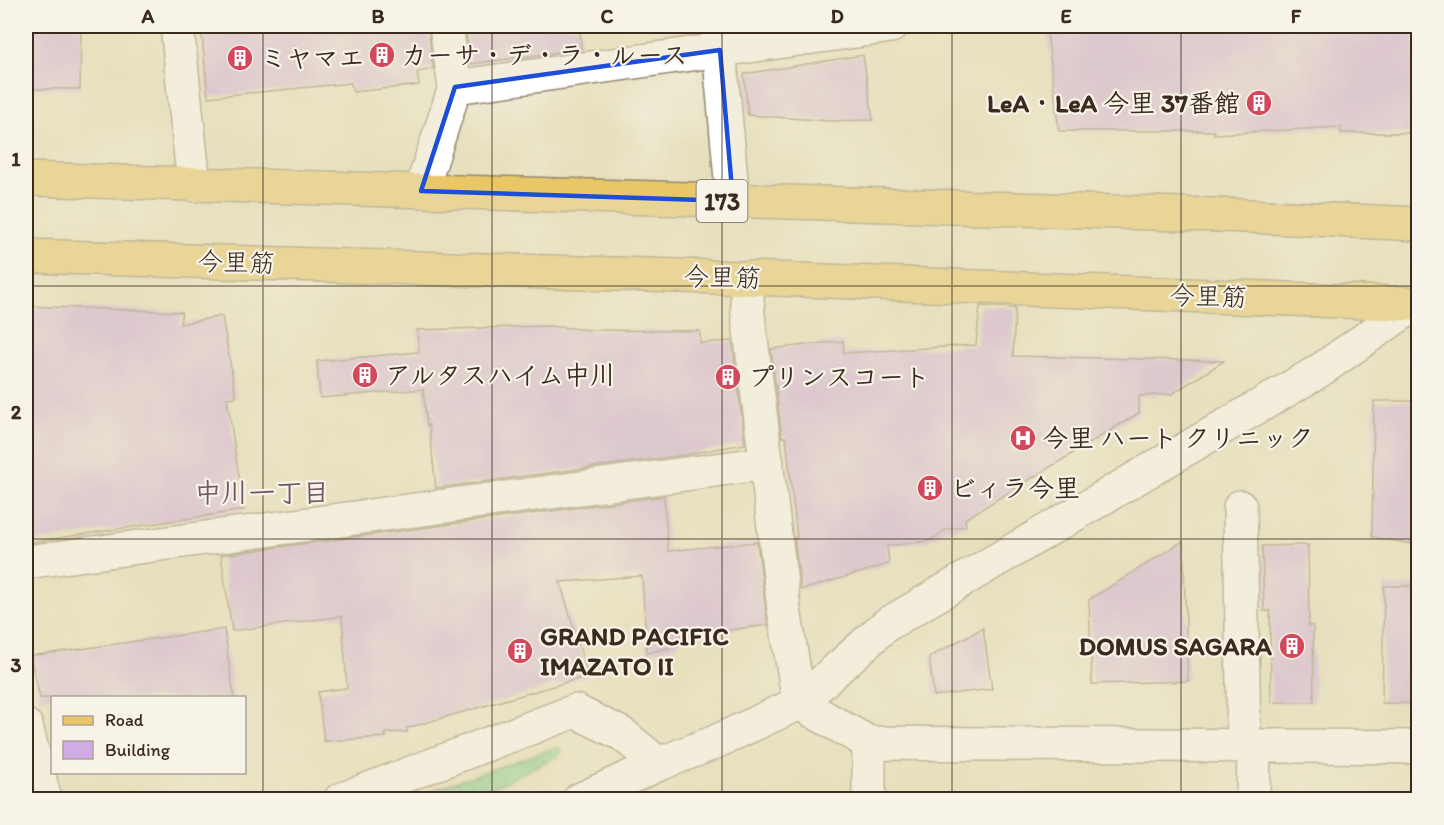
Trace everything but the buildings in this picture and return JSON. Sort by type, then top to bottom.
[{"type":"main road","name":"173","points":[[26,179],[1248,216],[1419,224]]},
{"type":"main road","name":"今里筋","points":[[26,256],[746,278],[1418,304]]},
{"type":"street","points":[[177,26],[194,185]]},
{"type":"street","points":[[421,191],[455,87],[446,26]]},
{"type":"street","points":[[455,87],[719,38],[891,26]]},
{"type":"street","points":[[719,38],[733,201]]},
{"type":"street","points":[[746,278],[784,609],[798,703]]},
{"type":"street","points":[[579,800],[659,764],[713,743],[798,703],[886,625],[1319,370],[1418,304]]},
{"type":"street","points":[[26,562],[767,463]]},
{"type":"street","points":[[1240,507],[1253,800]]},
{"type":"street","points":[[798,703],[869,743],[1419,747]]},
{"type":"street","points":[[340,800],[575,711],[622,734],[659,764]]},
{"type":"street","points":[[26,726],[45,800]]},
{"type":"street","points":[[869,743],[869,800]]},
{"type":"highlighted area","points":[[720,50],[733,201],[421,191],[455,87]]},
{"type":"green space","points":[[554,748],[560,748],[562,751],[558,756],[470,799],[406,799]]},
{"type":"place","name":"カーサ・デ・ラ・ルース","points":[[382,55]]},
{"type":"place","name":"ミヤマエ","points":[[240,58]]},
{"type":"place","name":"LeA・LeA 今里 37番館","points":[[1259,103]]},
{"type":"place","name":"アルタスハイム中川","points":[[365,375]]},
{"type":"place","name":"プリンスコート","points":[[728,377]]},
{"type":"place","name":"今里 ハート クリニック","points":[[1023,438]]},
{"type":"place","name":"ビィラ今里","points":[[930,488]]},
{"type":"place","name":"DOMUS SAGARA","points":[[1292,646]]},
{"type":"place","name":"GRAND PACIFIC IMAZATO II","points":[[520,651]]},
{"type":"district","name":"中川一丁目","points":[[262,492]]}]
